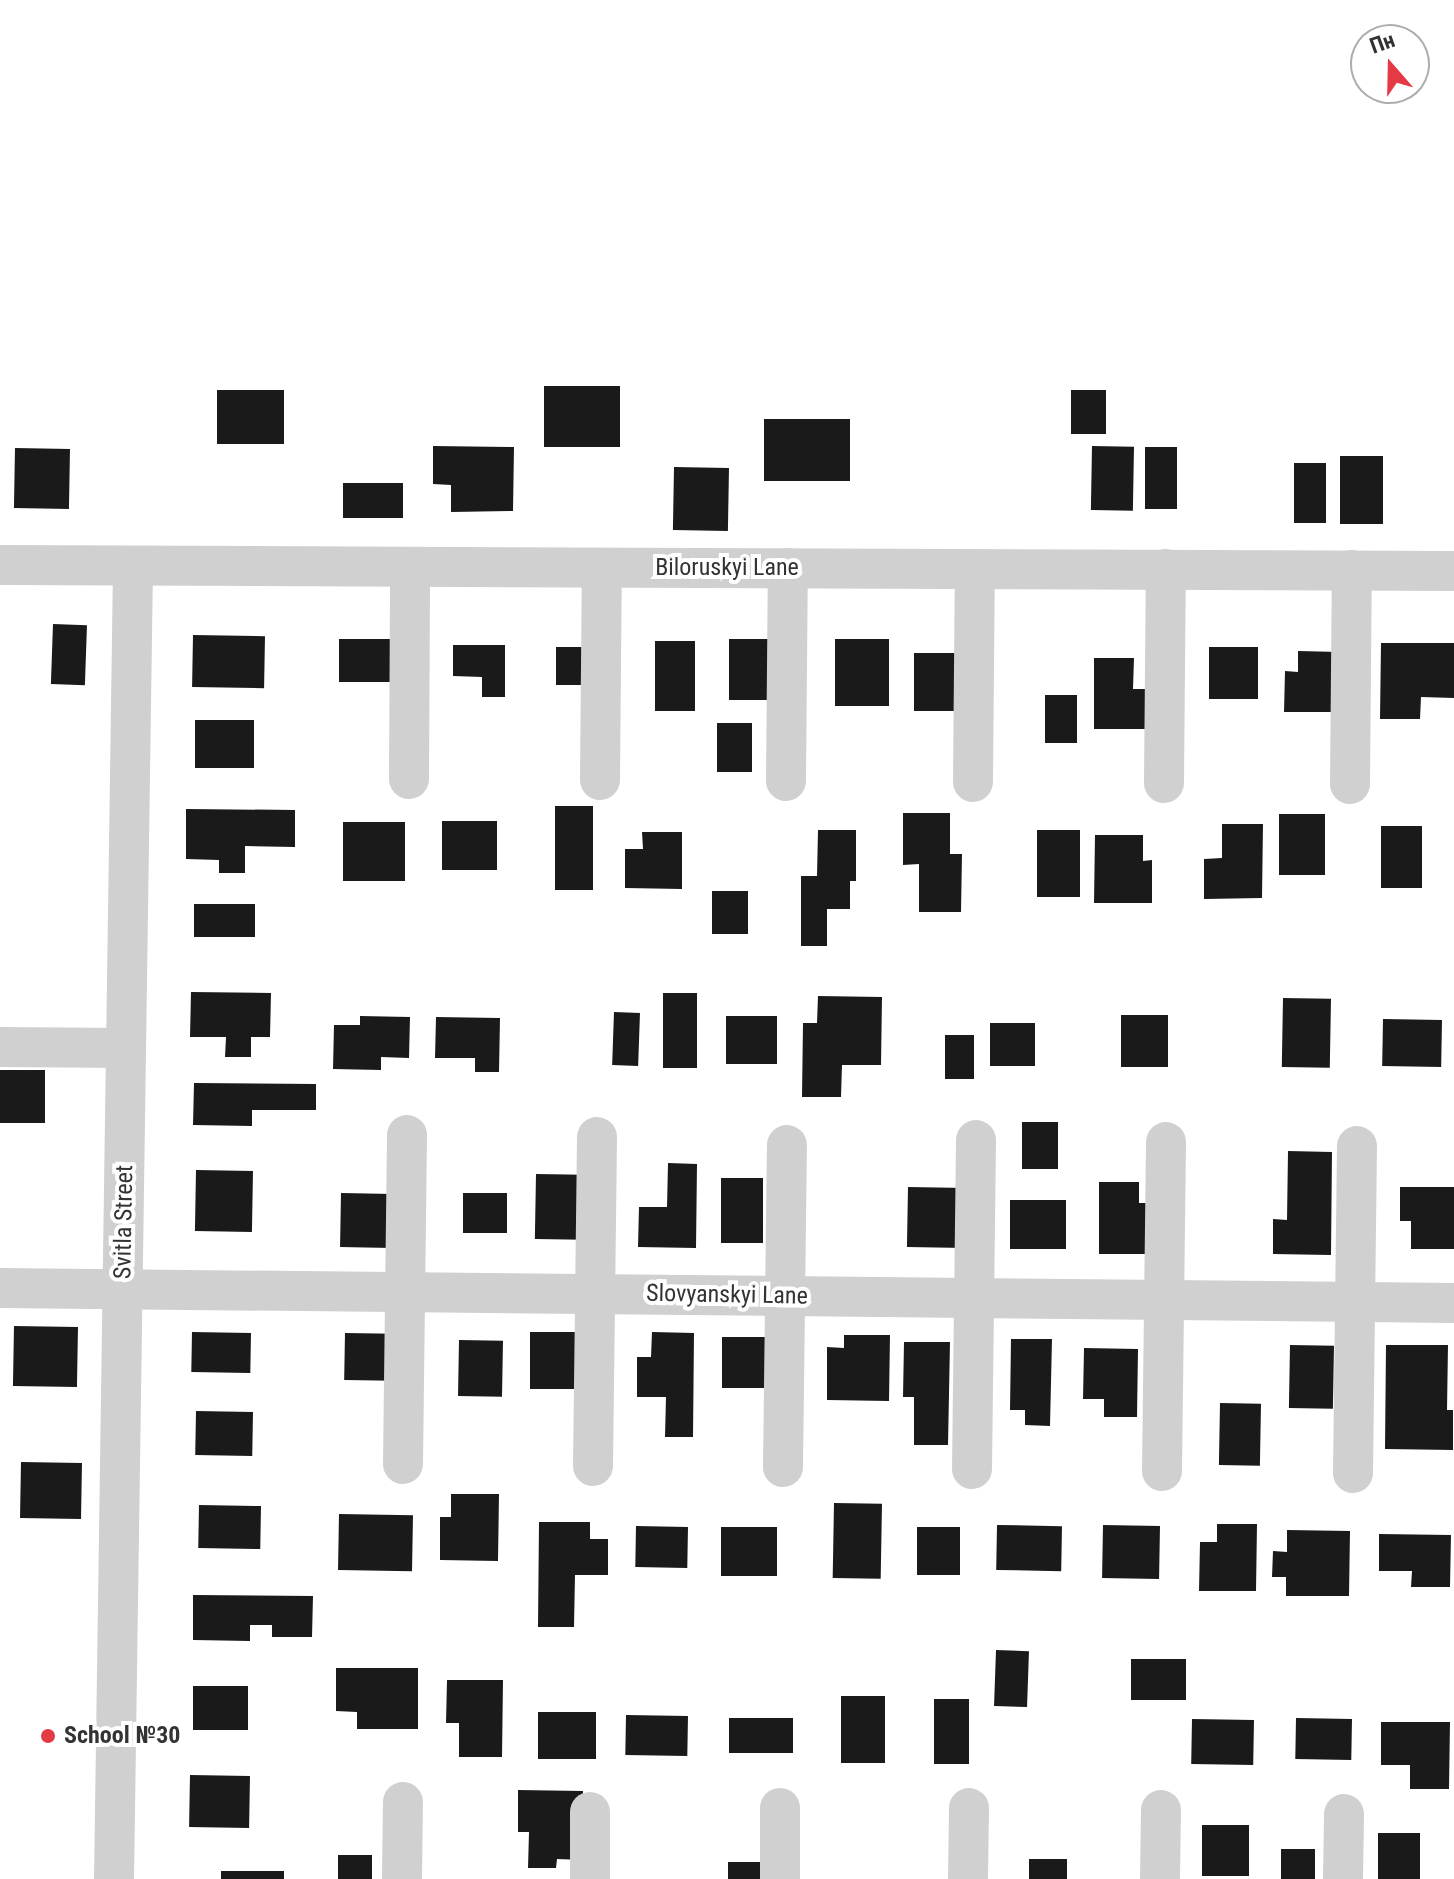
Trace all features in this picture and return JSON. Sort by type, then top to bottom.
[{"type":"street","name":"Biloruskyi Lane","points":[[0,565],[1454,571]]},
{"type":"street","name":"Svitla Street","points":[[114,1879],[133,566]]},
{"type":"street","points":[[409,779],[410,567]]},
{"type":"street","points":[[600,780],[602,568]]},
{"type":"street","points":[[786,781],[788,568]]},
{"type":"street","points":[[973,782],[975,569]]},
{"type":"street","points":[[1164,783],[1166,569]]},
{"type":"street","points":[[1350,784],[1352,570]]},
{"type":"street","points":[[0,1047],[126,1048]]},
{"type":"street","points":[[403,1464],[407,1135]]},
{"type":"street","points":[[593,1466],[597,1137]]},
{"type":"street","points":[[972,1469],[976,1140]]},
{"type":"street","points":[[1162,1471],[1166,1142]]},
{"type":"street","points":[[783,1467],[787,1145]]},
{"type":"street","points":[[1353,1473],[1357,1146]]},
{"type":"street","name":"Slovyanskyi Lane","points":[[0,1288],[1454,1303]]},
{"type":"street","points":[[402,1879],[403,1802]]},
{"type":"street","points":[[780,1808],[780,1879]]},
{"type":"street","points":[[968,1879],[969,1808]]},
{"type":"street","points":[[1160,1879],[1161,1810]]},
{"type":"street","points":[[590,1812],[590,1879]]},
{"type":"street","points":[[1343,1879],[1344,1814]]},
{"type":"building","points":[[544,386],[620,386],[620,447],[544,447]]},
{"type":"building","points":[[217,390],[284,390],[284,444],[217,444]]},
{"type":"building","points":[[1071,390],[1106,390],[1106,434],[1071,434]]},
{"type":"building","points":[[764,419],[850,419],[850,481],[764,481]]},
{"type":"building","points":[[433,446],[514,447],[513,511],[451,512],[451,485],[433,484]]},
{"type":"building","points":[[1092,446],[1134,447],[1133,511],[1091,510]]},
{"type":"building","points":[[1145,447],[1177,447],[1177,509],[1145,509]]},
{"type":"building","points":[[15,448],[70,449],[69,509],[14,508]]},
{"type":"building","points":[[1340,456],[1383,456],[1383,524],[1340,524]]},
{"type":"building","points":[[1294,463],[1326,463],[1326,523],[1294,523]]},
{"type":"building","points":[[674,467],[729,468],[728,531],[673,530]]},
{"type":"building","points":[[343,483],[403,483],[403,518],[343,518]]},
{"type":"building","points":[[53,624],[87,625],[85,685],[51,684]]},
{"type":"building","points":[[193,635],[265,636],[264,688],[192,687]]},
{"type":"building","points":[[339,639],[400,639],[400,682],[339,682]]},
{"type":"building","points":[[729,639],[776,639],[776,700],[729,700]]},
{"type":"building","points":[[835,639],[889,639],[889,706],[835,706]]},
{"type":"building","points":[[655,641],[695,641],[695,711],[655,711]]},
{"type":"building","points":[[1381,643],[1454,643],[1454,698],[1421,697],[1420,719],[1380,719]]},
{"type":"building","points":[[453,645],[505,645],[505,697],[482,697],[482,677],[453,676]]},
{"type":"building","points":[[556,647],[590,647],[590,685],[556,685]]},
{"type":"building","points":[[1209,647],[1258,647],[1258,699],[1209,699]]},
{"type":"building","points":[[1298,651],[1340,652],[1340,712],[1284,712],[1285,671],[1298,672]]},
{"type":"building","points":[[914,653],[961,653],[961,711],[914,711]]},
{"type":"building","points":[[1094,658],[1134,658],[1133,689],[1148,689],[1148,729],[1094,729]]},
{"type":"building","points":[[1045,695],[1077,695],[1077,743],[1045,743]]},
{"type":"building","points":[[195,720],[254,720],[254,768],[195,768]]},
{"type":"building","points":[[717,723],[752,723],[752,772],[717,772]]},
{"type":"building","points":[[555,806],[593,806],[593,890],[555,890]]},
{"type":"building","points":[[186,809],[295,810],[295,847],[245,846],[245,873],[219,873],[219,860],[186,859]]},
{"type":"building","points":[[903,813],[950,813],[950,854],[962,854],[961,912],[919,912],[919,864],[903,865]]},
{"type":"building","points":[[1279,814],[1325,814],[1325,875],[1279,875]]},
{"type":"building","points":[[442,821],[497,821],[497,870],[442,870]]},
{"type":"building","points":[[343,822],[405,822],[405,881],[343,881]]},
{"type":"building","points":[[1222,824],[1263,824],[1262,898],[1204,899],[1204,859],[1222,858]]},
{"type":"building","points":[[1381,826],[1422,826],[1422,888],[1381,888]]},
{"type":"building","points":[[818,830],[856,830],[856,881],[850,881],[850,909],[827,909],[827,946],[801,946],[801,876],[817,876]]},
{"type":"building","points":[[1037,830],[1080,830],[1080,897],[1037,897]]},
{"type":"building","points":[[642,832],[682,832],[682,889],[625,888],[625,849],[643,849]]},
{"type":"building","points":[[1095,835],[1143,835],[1143,861],[1152,860],[1152,903],[1094,903]]},
{"type":"building","points":[[712,891],[748,891],[748,934],[712,934]]},
{"type":"building","points":[[194,904],[255,904],[255,937],[194,937]]},
{"type":"building","points":[[191,992],[271,993],[270,1037],[251,1037],[251,1057],[225,1057],[226,1037],[190,1037]]},
{"type":"building","points":[[663,993],[697,993],[697,1068],[663,1068]]},
{"type":"building","points":[[818,996],[882,997],[881,1065],[842,1065],[841,1097],[802,1097],[803,1023],[817,1023]]},
{"type":"building","points":[[1283,998],[1331,999],[1330,1068],[1282,1067]]},
{"type":"building","points":[[614,1012],[640,1013],[638,1066],[612,1065]]},
{"type":"building","points":[[1121,1015],[1168,1015],[1168,1067],[1121,1067]]},
{"type":"building","points":[[360,1016],[410,1017],[409,1058],[381,1057],[381,1070],[333,1069],[334,1025],[360,1025]]},
{"type":"building","points":[[726,1016],[777,1016],[777,1064],[726,1064]]},
{"type":"building","points":[[436,1017],[500,1018],[499,1072],[475,1072],[475,1058],[435,1058]]},
{"type":"building","points":[[1383,1019],[1442,1020],[1441,1067],[1382,1066]]},
{"type":"building","points":[[990,1023],[1035,1023],[1035,1066],[990,1066]]},
{"type":"building","points":[[945,1035],[974,1035],[974,1079],[945,1079]]},
{"type":"building","points":[[0,1070],[45,1070],[45,1123],[0,1123]]},
{"type":"building","points":[[194,1083],[316,1084],[316,1110],[252,1110],[252,1126],[193,1125]]},
{"type":"building","points":[[1022,1122],[1058,1122],[1058,1169],[1022,1169]]},
{"type":"building","points":[[1288,1151],[1332,1152],[1331,1255],[1273,1254],[1273,1219],[1287,1220]]},
{"type":"building","points":[[668,1163],[697,1164],[696,1248],[638,1247],[639,1207],[667,1207]]},
{"type":"building","points":[[196,1170],[253,1171],[252,1232],[195,1231]]},
{"type":"building","points":[[536,1174],[584,1175],[583,1240],[535,1239]]},
{"type":"building","points":[[721,1178],[763,1178],[763,1243],[721,1243]]},
{"type":"building","points":[[1099,1182],[1139,1182],[1139,1203],[1159,1203],[1158,1254],[1099,1254]]},
{"type":"building","points":[[908,1187],[967,1188],[966,1248],[907,1247]]},
{"type":"building","points":[[1400,1187],[1454,1187],[1454,1249],[1411,1249],[1411,1221],[1400,1221]]},
{"type":"building","points":[[341,1193],[393,1194],[392,1248],[340,1247]]},
{"type":"building","points":[[463,1193],[507,1193],[507,1233],[463,1233]]},
{"type":"building","points":[[1010,1200],[1066,1200],[1066,1249],[1010,1249]]},
{"type":"building","points":[[14,1326],[78,1327],[77,1387],[13,1386]]},
{"type":"building","points":[[192,1332],[251,1333],[250,1373],[191,1372]]},
{"type":"building","points":[[530,1332],[580,1332],[580,1389],[530,1389]]},
{"type":"building","points":[[652,1332],[694,1333],[693,1437],[665,1437],[666,1397],[637,1397],[637,1357],[651,1357]]},
{"type":"building","points":[[345,1333],[394,1334],[393,1381],[344,1380]]},
{"type":"building","points":[[844,1335],[890,1335],[889,1401],[827,1400],[827,1347],[844,1348]]},
{"type":"building","points":[[722,1337],[770,1337],[770,1388],[722,1388]]},
{"type":"building","points":[[1011,1339],[1052,1339],[1050,1426],[1025,1425],[1025,1410],[1010,1410]]},
{"type":"building","points":[[459,1340],[503,1341],[502,1397],[458,1396]]},
{"type":"building","points":[[904,1342],[950,1342],[948,1445],[914,1445],[914,1397],[903,1397]]},
{"type":"building","points":[[1290,1345],[1334,1346],[1333,1409],[1289,1408]]},
{"type":"building","points":[[1386,1345],[1448,1345],[1447,1410],[1453,1410],[1453,1450],[1385,1449]]},
{"type":"building","points":[[1084,1348],[1138,1349],[1137,1417],[1104,1417],[1104,1399],[1083,1399]]},
{"type":"building","points":[[1220,1403],[1261,1404],[1260,1466],[1219,1465]]},
{"type":"building","points":[[196,1411],[253,1412],[252,1456],[195,1455]]},
{"type":"building","points":[[21,1462],[82,1463],[81,1519],[20,1518]]},
{"type":"building","points":[[451,1494],[499,1494],[498,1561],[440,1560],[440,1517],[451,1517]]},
{"type":"building","points":[[834,1503],[882,1504],[881,1579],[833,1578]]},
{"type":"building","points":[[199,1505],[261,1506],[260,1549],[198,1548]]},
{"type":"building","points":[[339,1514],[413,1515],[412,1571],[338,1570]]},
{"type":"building","points":[[539,1522],[590,1522],[590,1539],[608,1539],[608,1575],[575,1575],[574,1627],[538,1627]]},
{"type":"building","points":[[1217,1524],[1257,1524],[1256,1591],[1199,1591],[1200,1542],[1217,1542]]},
{"type":"building","points":[[997,1525],[1062,1526],[1061,1571],[996,1570]]},
{"type":"building","points":[[1103,1525],[1160,1526],[1159,1579],[1102,1578]]},
{"type":"building","points":[[636,1526],[688,1527],[687,1568],[635,1567]]},
{"type":"building","points":[[721,1527],[777,1527],[777,1576],[721,1576]]},
{"type":"building","points":[[917,1527],[960,1527],[960,1575],[917,1575]]},
{"type":"building","points":[[1287,1530],[1350,1531],[1349,1596],[1286,1596],[1286,1577],[1272,1577],[1273,1551],[1287,1552]]},
{"type":"building","points":[[1379,1534],[1451,1535],[1450,1587],[1411,1587],[1412,1571],[1379,1571]]},
{"type":"building","points":[[193,1595],[313,1596],[312,1637],[272,1637],[272,1625],[250,1625],[250,1641],[193,1640]]},
{"type":"building","points":[[996,1650],[1029,1651],[1027,1707],[994,1706]]},
{"type":"building","points":[[1131,1659],[1186,1659],[1186,1700],[1131,1700]]},
{"type":"building","points":[[336,1668],[418,1668],[418,1729],[357,1729],[357,1712],[336,1711]]},
{"type":"building","points":[[447,1680],[503,1680],[502,1757],[459,1757],[459,1723],[446,1723]]},
{"type":"building","points":[[193,1686],[248,1686],[248,1730],[193,1730]]},
{"type":"building","points":[[841,1696],[885,1696],[885,1763],[841,1763]]},
{"type":"building","points":[[934,1699],[969,1699],[969,1764],[934,1764]]},
{"type":"building","points":[[538,1712],[596,1712],[596,1759],[538,1759]]},
{"type":"building","points":[[626,1715],[688,1716],[687,1756],[625,1755]]},
{"type":"building","points":[[729,1718],[793,1718],[793,1753],[729,1753]]},
{"type":"building","points":[[1296,1718],[1352,1719],[1351,1760],[1295,1759]]},
{"type":"building","points":[[1192,1719],[1254,1720],[1253,1765],[1191,1764]]},
{"type":"building","points":[[1381,1722],[1450,1722],[1449,1789],[1410,1789],[1410,1765],[1381,1765]]},
{"type":"building","points":[[190,1775],[250,1776],[249,1828],[189,1827]]},
{"type":"building","points":[[518,1790],[583,1791],[583,1860],[557,1859],[556,1868],[528,1868],[529,1832],[518,1832]]},
{"type":"building","points":[[1202,1825],[1249,1825],[1249,1876],[1202,1876]]},
{"type":"building","points":[[1378,1833],[1420,1833],[1420,1879],[1378,1879]]},
{"type":"building","points":[[1281,1849],[1315,1849],[1315,1879],[1281,1879]]},
{"type":"building","points":[[338,1855],[372,1855],[372,1879],[338,1879]]},
{"type":"building","points":[[1029,1859],[1067,1859],[1067,1879],[1029,1879]]},
{"type":"building","points":[[728,1862],[769,1862],[769,1879],[728,1879]]},
{"type":"building","points":[[221,1871],[284,1871],[284,1879],[221,1879]]},
{"type":"place","name":"School №30","points":[[48,1736]]}]
